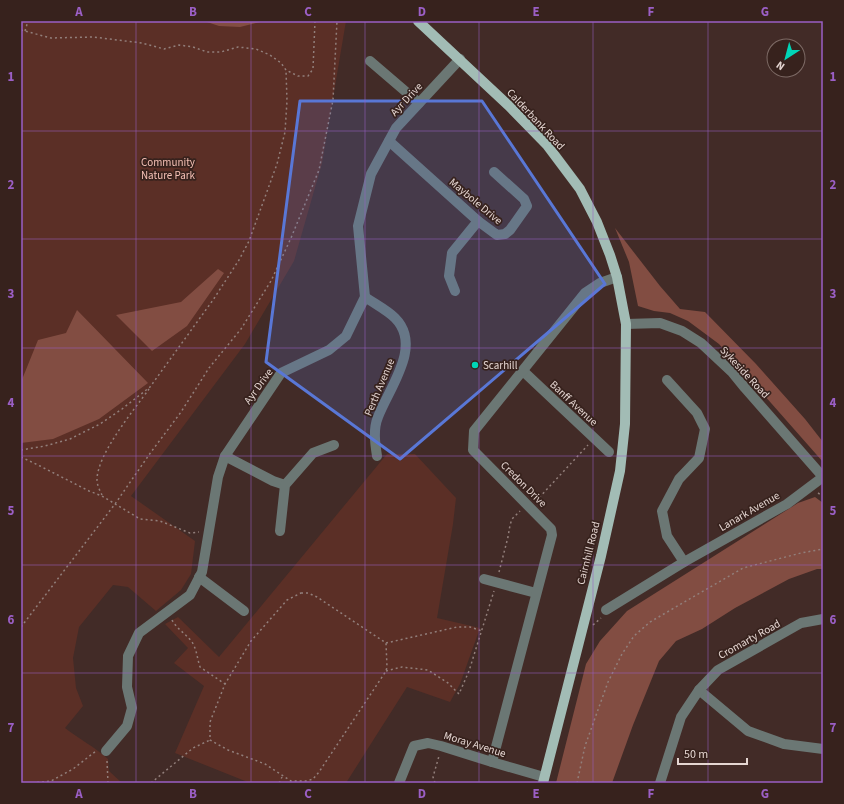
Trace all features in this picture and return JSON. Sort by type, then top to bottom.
[{"type":"main road","name":"Calderbank Road","points":[[418,21],[460,59],[547,145],[580,189],[597,222],[610,255],[617,277],[626,324]]},
{"type":"main road","name":"Cairnhill Road","points":[[543,780],[620,471],[625,424],[626,324]]},
{"type":"street","name":"Ayr Drive","points":[[106,751],[127,726],[132,708],[127,687],[128,656],[139,633],[190,595],[202,572],[218,477],[225,456],[281,373],[329,350],[346,336],[365,297],[358,226],[371,174],[396,128],[460,59]]},
{"type":"street","points":[[370,61],[419,103]]},
{"type":"street","name":"Maybole Drive","points":[[389,141],[478,221],[497,235],[505,234],[510,230],[527,206],[524,200],[494,172]]},
{"type":"street","points":[[455,291],[450,276],[452,253],[478,221]]},
{"type":"street","name":"Credon Drive","points":[[492,762],[552,535],[551,529],[473,450],[474,432],[585,293],[600,283],[617,277]]},
{"type":"street","name":"Perth Avenue","points":[[365,297],[395,319],[405,334],[405,356],[377,418],[374,441],[377,456]]},
{"type":"street","name":"Sykeside Road","points":[[626,324],[660,323],[682,331],[701,343],[732,372],[823,477]]},
{"type":"street","name":"Banff Avenue","points":[[523,371],[610,452]]},
{"type":"street","points":[[667,380],[697,413],[705,429],[699,458],[679,479],[662,510],[667,536],[684,562]]},
{"type":"street","points":[[280,531],[285,485],[312,453],[334,445]]},
{"type":"street","points":[[225,456],[272,481],[285,485]]},
{"type":"street","name":"Lanark Avenue","points":[[606,610],[684,562],[787,504],[823,477]]},
{"type":"street","points":[[199,577],[244,611]]},
{"type":"street","points":[[484,579],[536,593]]},
{"type":"street","name":"Cromarty Road","points":[[660,783],[681,717],[699,690],[718,670],[801,624],[823,619]]},
{"type":"street","points":[[699,690],[748,731],[784,744],[823,749]]},
{"type":"street","name":"Moray Avenue","points":[[399,783],[414,746],[428,743],[492,762],[543,780]]},
{"type":"path","points":[[25,31],[28,21]]},
{"type":"path","points":[[21,30],[51,38],[93,37],[142,43],[164,49],[179,46],[193,47],[207,52],[221,52],[238,48],[256,49],[270,55],[281,63],[286,70],[298,76],[308,76],[313,69],[315,21]]},
{"type":"path","points":[[21,627],[115,504],[151,452],[182,412],[209,368],[241,329],[271,281],[291,238],[319,170],[334,100],[337,21]]},
{"type":"path","points":[[102,496],[97,481],[103,457],[114,438],[213,300],[239,260],[249,241],[275,172],[283,139],[287,101],[286,70]]},
{"type":"path","points":[[21,450],[45,446],[70,439],[100,424],[150,387]]},
{"type":"path","points":[[21,457],[89,492],[102,496],[140,519],[160,522],[190,533],[209,530]]},
{"type":"path","points":[[577,783],[585,746],[608,682],[622,654],[634,636],[650,622],[743,568],[823,549]]},
{"type":"path","points":[[386,671],[402,667],[428,670],[448,683],[459,694],[469,671],[496,582]]},
{"type":"path","points":[[210,740],[210,722],[225,684],[251,641],[287,600],[301,593],[308,593],[317,597],[386,643],[457,627],[470,627],[482,631]]},
{"type":"path","points":[[168,611],[175,626],[191,641],[196,651],[200,667],[225,684]]},
{"type":"path","points":[[210,740],[228,750],[265,764],[282,777],[292,782],[313,779],[386,671],[386,643]]},
{"type":"path","points":[[151,783],[193,748],[210,740]]},
{"type":"path","points":[[436,783],[433,777],[441,746]]},
{"type":"path","points":[[32,783],[51,781],[73,769],[96,751],[106,751],[108,783]]},
{"type":"path","points":[[279,783],[282,777]]},
{"type":"highlighted area","points":[[300,101],[482,101],[605,284],[400,459],[266,362]]},
{"type":"green space","name":"Community Nature Park","points":[[21,21],[346,21],[322,163],[294,261],[245,344],[131,496],[195,541],[191,574],[181,590],[156,611],[128,587],[113,585],[79,627],[73,658],[76,688],[83,706],[65,728],[108,759],[109,771],[122,783],[21,783]]},
{"type":"green space","points":[[387,454],[415,454],[456,498],[437,618],[480,628],[460,684],[450,702],[407,687],[346,783],[250,783],[175,753],[204,686],[174,663],[188,648],[165,624],[178,617],[219,657]]},
{"type":"shaded area","points":[[204,21],[264,21],[240,27],[219,26]]},
{"type":"shaded area","points":[[615,228],[660,286],[680,309],[705,312],[756,364],[805,419],[823,442],[823,462],[719,344],[688,321],[670,313],[654,311],[638,306],[629,262]]},
{"type":"shaded area","points":[[218,269],[224,273],[187,326],[152,351],[116,315],[181,302]]},
{"type":"shaded area","points":[[77,310],[148,383],[99,419],[53,439],[21,443],[21,382],[38,340],[66,333]]},
{"type":"shaded area","points":[[815,497],[823,503],[823,569],[817,569],[789,579],[735,608],[702,629],[676,641],[659,661],[633,725],[612,783],[556,783],[586,664],[600,641],[627,611],[798,503]]},
{"type":"place","name":"Scarhill","points":[[475,365]]}]
